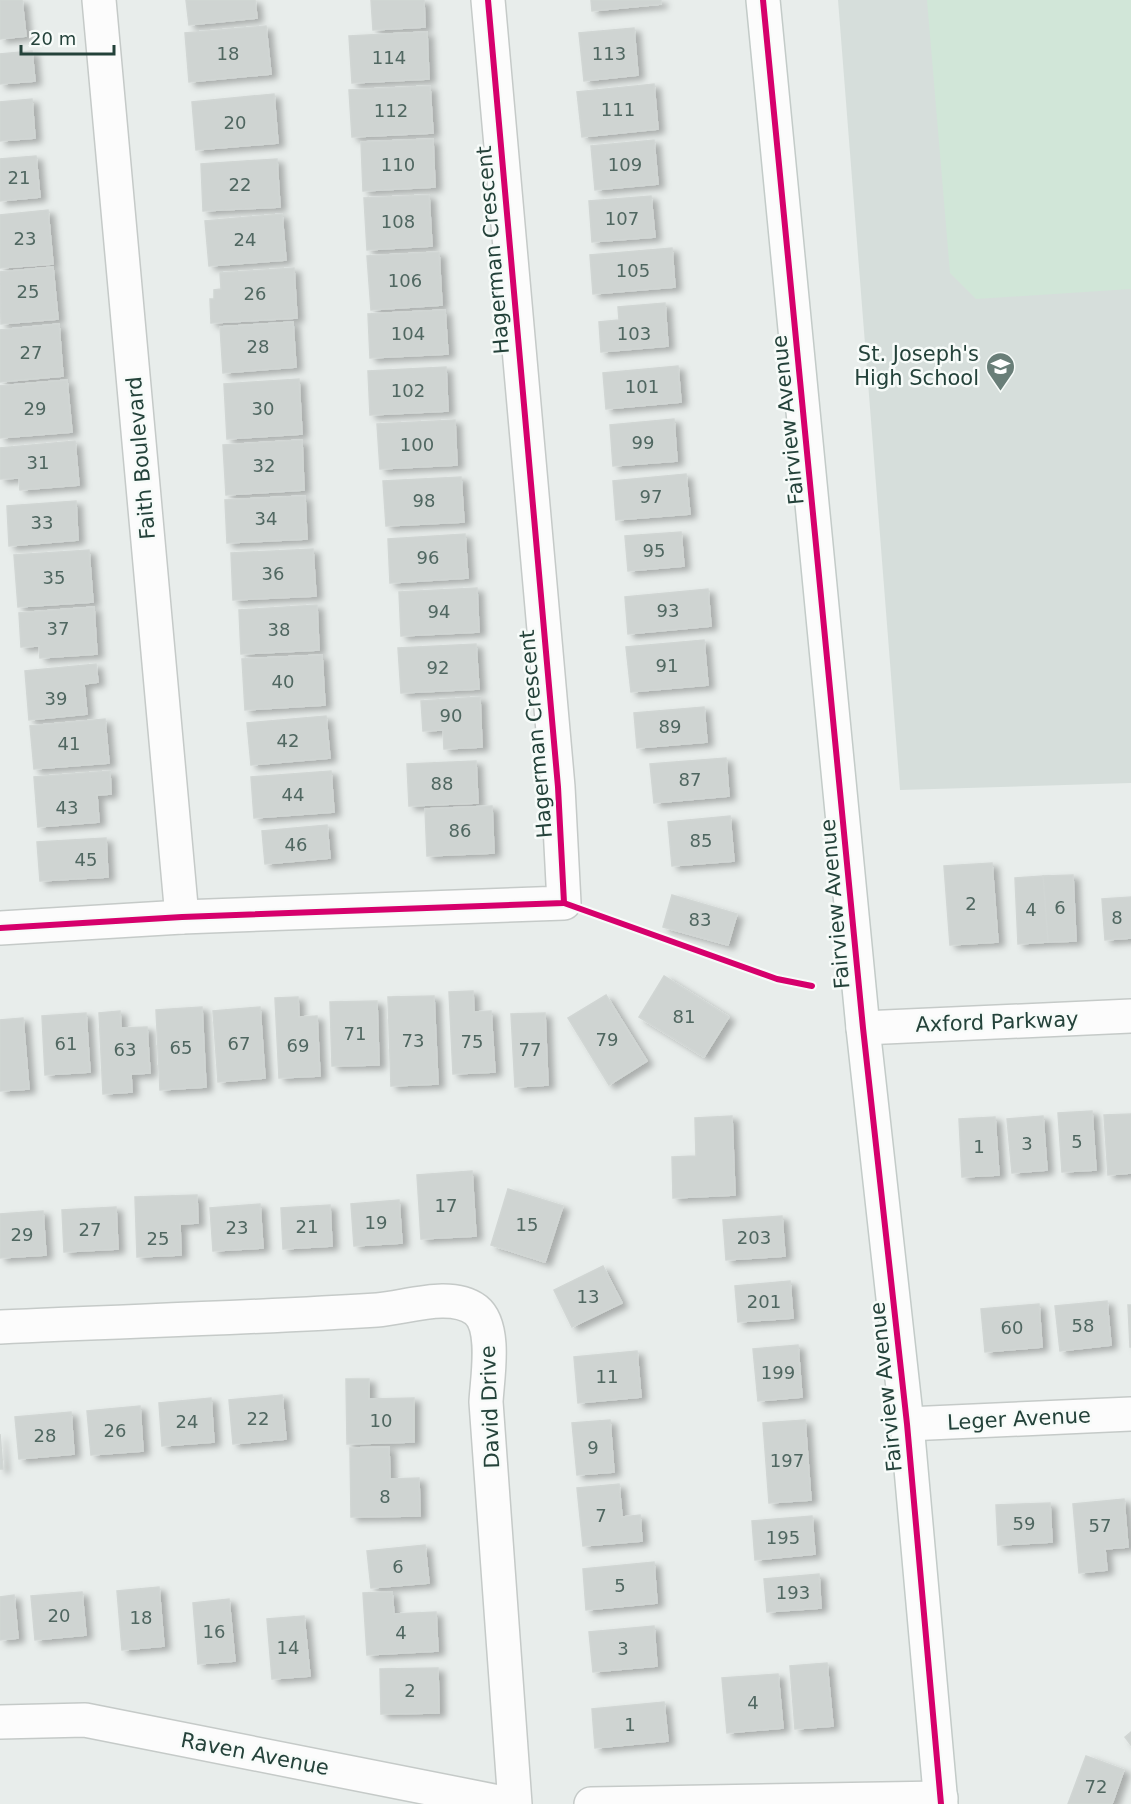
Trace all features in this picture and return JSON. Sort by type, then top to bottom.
[{"type":"street","name":"Faith Boulevard","points":[[99,0],[182,917]]},
{"type":"street","name":"Hagerman Crescent","points":[[0,928],[182,917],[564,903],[558,787],[488,0]]},
{"type":"street","name":"Fairview Avenue","points":[[764,0],[863,1028],[907,1424],[941,1801]]},
{"type":"street","name":"Axford Parkway","points":[[863,1028],[1131,1016]]},
{"type":"street","name":"David Drive","points":[[0,1327],[380,1310],[451,1301],[476,1311],[487,1329],[489,1349],[486,1402],[515,1804]]},
{"type":"street","name":"Leger Avenue","points":[[907,1424],[1131,1414]]},
{"type":"street","name":"Raven Avenue","points":[[0,1722],[85,1720],[509,1804]]},
{"type":"street","points":[[591,1804],[941,1801]]},
{"type":"shaded area","name":"St. Joseph's High School","points":[[838,0],[1131,0],[1131,783],[900,790]]},
{"type":"green space","points":[[927,0],[1131,0],[1131,289],[976,299],[950,273]]},
{"type":"building","points":[[0,0],[22,0],[26,36],[0,39]]},
{"type":"building","points":[[186,0],[255,0],[257,18],[189,25]]},
{"type":"building","points":[[371,0],[424,0],[425,27],[373,30]]},
{"type":"building","points":[[591,0],[661,0],[661,4],[592,11]]},
{"type":"building","points":[[266,26],[271,74],[189,82],[185,33]]},
{"type":"building","points":[[634,28],[638,75],[584,81],[579,33]]},
{"type":"building","points":[[427,32],[429,79],[352,83],[349,36]]},
{"type":"building","points":[[32,51],[35,81],[0,84],[0,54]]},
{"type":"building","points":[[654,84],[658,129],[582,137],[577,92]]},
{"type":"building","points":[[430,86],[433,133],[352,137],[349,90]]},
{"type":"building","points":[[274,94],[278,143],[196,150],[192,102]]},
{"type":"building","points":[[32,99],[35,138],[0,141],[0,102]]},
{"type":"building","points":[[433,139],[435,187],[363,191],[361,142]]},
{"type":"building","points":[[654,140],[658,184],[595,190],[591,146]]},
{"type":"building","points":[[36,156],[40,197],[0,201],[0,159]]},
{"type":"building","points":[[277,159],[280,207],[203,211],[201,164]]},
{"type":"building","points":[[429,195],[432,246],[367,250],[364,198]]},
{"type":"building","points":[[651,196],[655,237],[592,242],[589,201]]},
{"type":"building","points":[[48,210],[53,264],[0,268],[0,215]]},
{"type":"building","points":[[282,214],[286,260],[209,266],[205,221]]},
{"type":"building","points":[[672,248],[675,287],[593,294],[590,255]]},
{"type":"building","points":[[439,252],[442,305],[371,310],[367,256]]},
{"type":"building","points":[[53,267],[58,319],[1,324],[0,272]]},
{"type":"building","points":[[294,268],[297,318],[211,323],[210,299],[214,299],[214,290],[221,289],[220,273]]},
{"type":"building","points":[[665,303],[668,346],[601,352],[599,322],[619,320],[618,307]]},
{"type":"building","points":[[445,310],[448,354],[370,358],[368,314]]},
{"type":"building","points":[[293,322],[296,367],[223,373],[220,327]]},
{"type":"building","points":[[59,324],[63,376],[0,382],[0,330]]},
{"type":"building","points":[[678,366],[681,402],[606,409],[603,373]]},
{"type":"building","points":[[446,367],[448,411],[370,415],[368,371]]},
{"type":"building","points":[[299,379],[302,434],[227,439],[224,384]]},
{"type":"building","points":[[67,380],[72,432],[0,438],[0,386]]},
{"type":"building","points":[[674,419],[677,461],[613,466],[610,425]]},
{"type":"building","points":[[455,420],[457,465],[380,469],[377,424]]},
{"type":"building","points":[[302,440],[304,490],[226,495],[223,445]]},
{"type":"building","points":[[75,441],[79,485],[20,490],[19,478],[0,479],[0,448]]},
{"type":"building","points":[[686,474],[690,514],[616,520],[613,481]]},
{"type":"building","points":[[461,477],[464,522],[386,526],[383,481]]},
{"type":"building","points":[[305,496],[307,539],[227,543],[225,500]]},
{"type":"building","points":[[76,501],[78,540],[9,546],[7,506]]},
{"type":"building","points":[[681,532],[684,566],[628,571],[625,536]]},
{"type":"building","points":[[465,534],[468,578],[390,583],[388,539]]},
{"type":"building","points":[[313,549],[316,596],[233,600],[231,553]]},
{"type":"building","points":[[89,550],[93,602],[18,607],[14,555]]},
{"type":"building","points":[[477,588],[479,632],[401,636],[399,592]]},
{"type":"building","points":[[708,589],[711,626],[628,634],[625,597]]},
{"type":"building","points":[[317,605],[319,650],[241,654],[239,610]]},
{"type":"building","points":[[94,607],[97,654],[40,658],[39,646],[21,647],[19,613]]},
{"type":"building","points":[[704,640],[708,685],[631,692],[626,647]]},
{"type":"building","points":[[476,644],[479,689],[401,693],[398,648]]},
{"type":"building","points":[[322,655],[325,705],[245,710],[242,659]]},
{"type":"building","points":[[96,664],[98,682],[84,684],[87,714],[29,720],[25,671]]},
{"type":"building","points":[[480,697],[482,747],[444,749],[443,730],[423,731],[421,701]]},
{"type":"building","points":[[704,707],[707,742],[637,748],[634,713]]},
{"type":"building","points":[[326,716],[330,758],[251,765],[247,723]]},
{"type":"building","points":[[105,719],[109,763],[34,769],[30,726]]},
{"type":"building","points":[[726,758],[729,796],[654,803],[650,764]]},
{"type":"building","points":[[476,761],[478,803],[409,806],[407,764]]},
{"type":"building","points":[[110,771],[111,794],[97,795],[99,822],[38,827],[34,777]]},
{"type":"building","points":[[331,771],[334,812],[254,818],[251,777]]},
{"type":"building","points":[[492,806],[494,853],[427,856],[425,809]]},
{"type":"building","points":[[730,816],[734,861],[672,866],[668,822]]},
{"type":"building","points":[[327,825],[330,858],[265,864],[262,831]]},
{"type":"building","points":[[106,838],[108,877],[40,881],[37,842]]},
{"type":"building","points":[[992,863],[998,942],[950,945],[944,866]]},
{"type":"building","points":[[1073,875],[1076,941],[1048,942],[1043,876]]},
{"type":"building","points":[[1043,876],[1048,942],[1018,944],[1015,878]]},
{"type":"building","points":[[672,895],[737,914],[728,945],[663,927]]},
{"type":"building","points":[[1131,897],[1131,938],[1105,940],[1102,899]]},
{"type":"building","points":[[664,976],[729,1017],[704,1057],[639,1017]]},
{"type":"building","points":[[473,991],[474,1012],[491,1011],[495,1072],[453,1074],[449,992]]},
{"type":"building","points":[[606,995],[647,1061],[609,1085],[568,1018]]},
{"type":"building","points":[[434,996],[438,1084],[391,1086],[388,997]]},
{"type":"building","points":[[298,997],[299,1017],[317,1016],[320,1076],[279,1078],[275,998]]},
{"type":"building","points":[[377,1001],[379,1065],[332,1066],[330,1002]]},
{"type":"building","points":[[202,1007],[206,1087],[160,1090],[156,1010]]},
{"type":"building","points":[[260,1007],[265,1078],[218,1082],[213,1011]]},
{"type":"building","points":[[120,1011],[121,1028],[147,1027],[150,1073],[131,1074],[132,1092],[103,1094],[99,1013]]},
{"type":"building","points":[[86,1013],[90,1072],[45,1075],[42,1016]]},
{"type":"building","points":[[545,1013],[548,1085],[515,1087],[511,1014]]},
{"type":"building","points":[[23,1018],[29,1089],[0,1091],[0,1020]]},
{"type":"building","points":[[1092,1111],[1096,1170],[1062,1172],[1058,1113]]},
{"type":"building","points":[[1131,1114],[1131,1173],[1108,1175],[1104,1115]]},
{"type":"building","points":[[732,1116],[735,1195],[673,1198],[672,1157],[696,1156],[695,1118]]},
{"type":"building","points":[[1043,1116],[1047,1170],[1012,1173],[1007,1119]]},
{"type":"building","points":[[995,1117],[999,1175],[962,1177],[959,1119]]},
{"type":"building","points":[[472,1171],[476,1236],[421,1239],[417,1175]]},
{"type":"building","points":[[508,1189],[563,1206],[545,1262],[491,1245]]},
{"type":"building","points":[[197,1195],[198,1223],[180,1224],[181,1255],[137,1257],[135,1197]]},
{"type":"building","points":[[399,1200],[402,1243],[354,1246],[351,1204]]},
{"type":"building","points":[[260,1204],[263,1248],[213,1251],[210,1208]]},
{"type":"building","points":[[330,1205],[332,1246],[283,1249],[281,1208]]},
{"type":"building","points":[[116,1207],[118,1249],[64,1252],[62,1210]]},
{"type":"building","points":[[43,1211],[46,1255],[0,1258],[0,1214]]},
{"type":"building","points":[[782,1216],[785,1256],[726,1260],[723,1220]]},
{"type":"building","points":[[603,1266],[622,1303],[572,1327],[554,1290]]},
{"type":"building","points":[[790,1281],[793,1318],[738,1322],[735,1286]]},
{"type":"building","points":[[1107,1301],[1111,1345],[1060,1351],[1055,1306]]},
{"type":"building","points":[[1039,1304],[1042,1347],[985,1352],[981,1309]]},
{"type":"building","points":[[1128,1305],[1131,1305],[1131,1347],[1130,1347]]},
{"type":"building","points":[[798,1345],[802,1397],[758,1401],[753,1349]]},
{"type":"building","points":[[637,1351],[641,1397],[578,1403],[574,1357]]},
{"type":"building","points":[[346,1379],[369,1379],[369,1399],[414,1398],[414,1442],[347,1444]]},
{"type":"building","points":[[282,1395],[286,1439],[233,1444],[229,1400]]},
{"type":"building","points":[[211,1398],[214,1442],[162,1446],[159,1403]]},
{"type":"building","points":[[140,1406],[143,1451],[91,1455],[87,1411]]},
{"type":"building","points":[[71,1412],[74,1454],[19,1459],[15,1417]]},
{"type":"building","points":[[610,1420],[614,1472],[577,1475],[572,1423]]},
{"type":"building","points":[[805,1420],[811,1500],[769,1503],[763,1423]]},
{"type":"building","points":[[0,1434],[3,1469],[0,1469]]},
{"type":"building","points":[[389,1447],[390,1479],[419,1478],[420,1516],[351,1517],[350,1448]]},
{"type":"building","points":[[619,1484],[622,1517],[640,1515],[642,1541],[583,1546],[577,1488]]},
{"type":"building","points":[[1124,1499],[1128,1547],[1105,1549],[1107,1570],[1079,1573],[1073,1504]]},
{"type":"building","points":[[1050,1503],[1052,1542],[998,1545],[996,1505]]},
{"type":"building","points":[[812,1516],[815,1554],[755,1560],[752,1521]]},
{"type":"building","points":[[425,1545],[429,1583],[371,1588],[367,1551]]},
{"type":"building","points":[[654,1562],[657,1603],[586,1610],[583,1569]]},
{"type":"building","points":[[819,1574],[821,1608],[767,1612],[764,1579]]},
{"type":"building","points":[[159,1587],[164,1646],[122,1650],[117,1591]]},
{"type":"building","points":[[82,1592],[86,1635],[35,1640],[31,1596]]},
{"type":"building","points":[[392,1592],[394,1614],[436,1612],[438,1651],[367,1655],[363,1593]]},
{"type":"building","points":[[14,1595],[18,1638],[0,1640],[0,1597]]},
{"type":"building","points":[[229,1599],[235,1661],[198,1664],[193,1603]]},
{"type":"building","points":[[304,1616],[310,1676],[272,1679],[267,1619]]},
{"type":"building","points":[[654,1626],[657,1666],[593,1672],[589,1632]]},
{"type":"building","points":[[827,1663],[833,1726],[795,1729],[790,1666]]},
{"type":"building","points":[[438,1668],[439,1713],[381,1714],[380,1669]]},
{"type":"building","points":[[778,1674],[783,1728],[727,1733],[722,1678]]},
{"type":"building","points":[[664,1702],[668,1741],[595,1748],[592,1709]]},
{"type":"building","points":[[1131,1732],[1131,1745],[1125,1737]]},
{"type":"building","points":[[1086,1756],[1124,1770],[1112,1804],[1068,1804]]},
{"type":"cycle path","points":[[0,928],[182,917],[564,903],[558,787],[488,0]]},
{"type":"cycle path","points":[[763,0],[863,1028],[907,1424],[941,1804]]},
{"type":"cycle path","points":[[564,903],[777,979],[812,986]]},
{"type":"place","name":"St. Joseph's High School","points":[[1000,392]]}]
